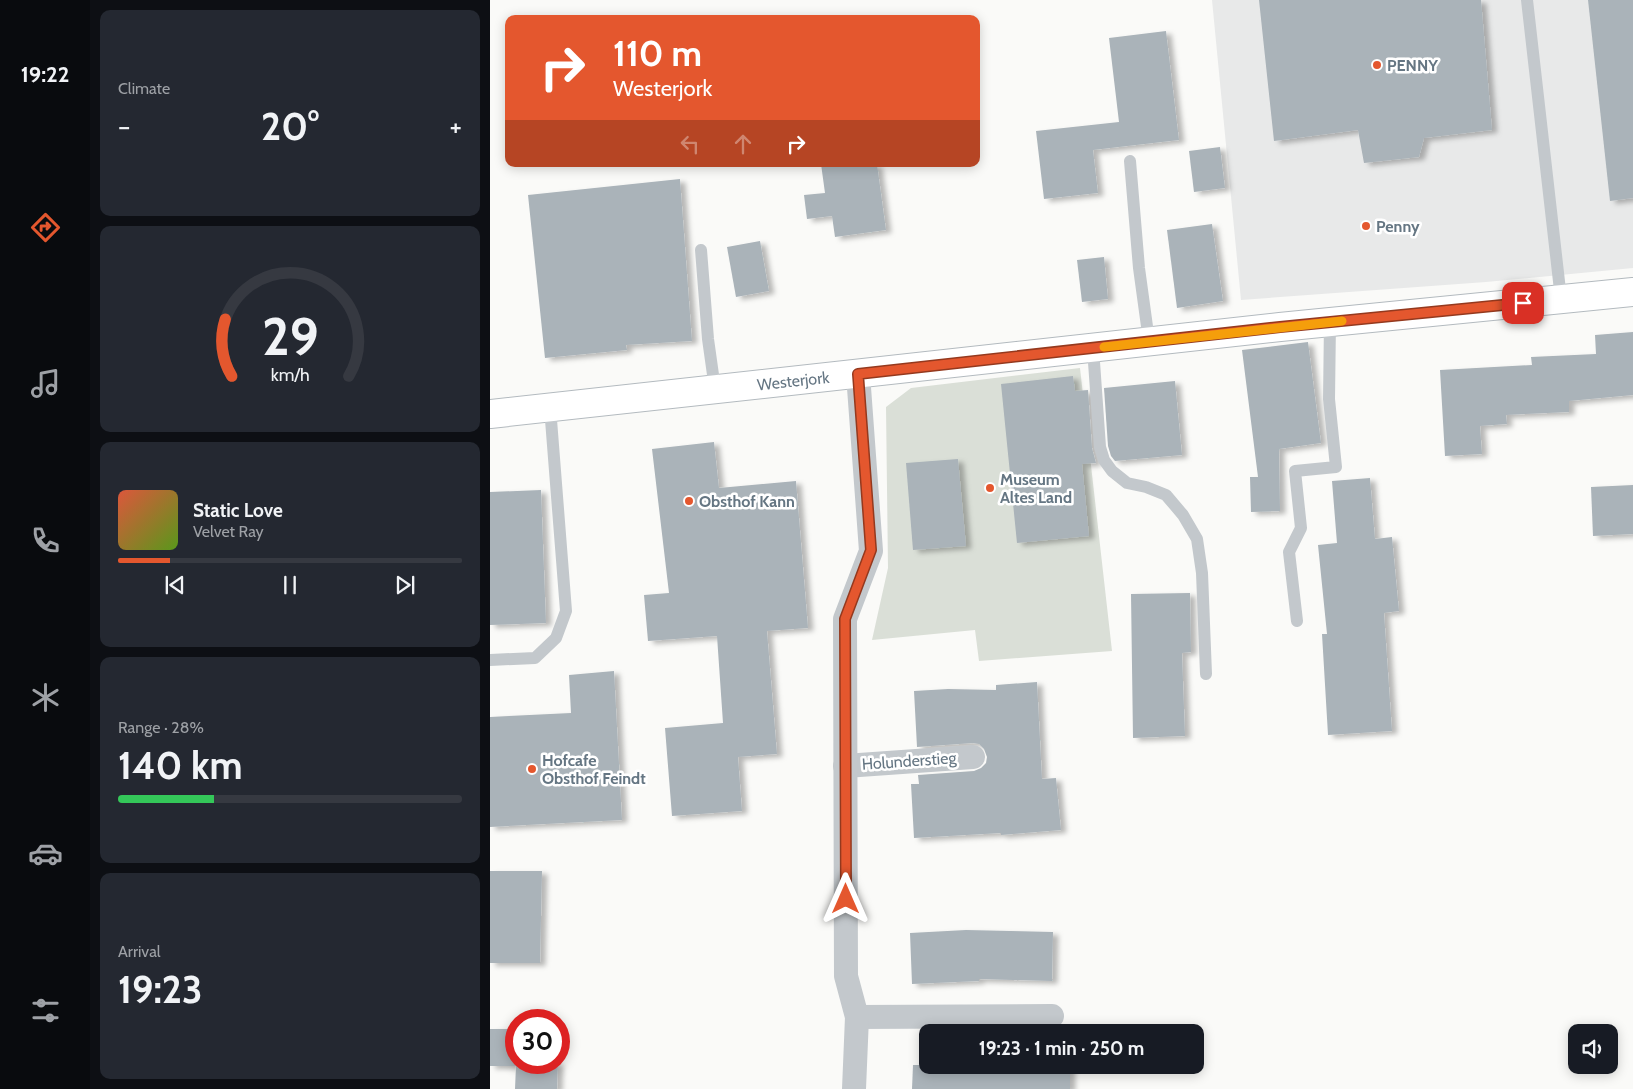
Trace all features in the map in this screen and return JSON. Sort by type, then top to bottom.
[{"type":"main road","name":"Westerjork","points":[[490,414],[1149,341],[1633,292]]},
{"type":"street","points":[[854,1089],[857,1017],[846,976],[845,619],[871,550],[858,374]]},
{"type":"street","name":"Holunderstieg","points":[[845,766],[973,757]]},
{"type":"street","points":[[857,1017],[1052,1016]]},
{"type":"lane","points":[[1528,0],[1561,299]]},
{"type":"lane","points":[[1130,161],[1139,268],[1149,341]]},
{"type":"lane","points":[[701,250],[708,339],[715,390]]},
{"type":"lane","points":[[1297,621],[1289,552],[1301,528],[1294,471],[1336,467],[1329,398],[1330,322]]},
{"type":"lane","points":[[1093,348],[1100,447],[1104,460],[1112,471],[1127,484],[1146,487],[1166,496],[1183,515],[1197,539],[1202,573],[1206,674]]},
{"type":"lane","points":[[490,660],[535,658],[556,638],[566,611],[550,408]]},
{"type":"shaded area","points":[[1212,0],[1633,0],[1633,268],[1486,282],[1241,300]]},
{"type":"shaded area","name":"Museum Altes Land","points":[[1080,368],[1112,651],[979,661],[975,630],[872,640],[888,568],[886,407],[911,388]]},
{"type":"building","name":"PENNY","points":[[1259,0],[1481,0],[1492,130],[1424,138],[1419,157],[1364,163],[1358,130],[1274,141]]},
{"type":"building","points":[[1588,0],[1633,0],[1633,198],[1610,201]]},
{"type":"building","points":[[1166,31],[1179,140],[1093,150],[1098,193],[1044,199],[1036,131],[1119,122],[1109,38]]},
{"type":"building","points":[[1220,147],[1225,188],[1194,192],[1189,151]]},
{"type":"building","points":[[821,167],[877,167],[886,230],[835,237],[832,216],[807,219],[804,195],[825,193]]},
{"type":"building","points":[[680,179],[692,341],[626,345],[627,350],[545,358],[528,195]]},
{"type":"building","points":[[1212,224],[1223,301],[1177,308],[1167,230]]},
{"type":"building","points":[[760,241],[769,291],[736,297],[727,247]]},
{"type":"building","points":[[1104,257],[1108,299],[1082,302],[1077,260]]},
{"type":"building","points":[[1633,332],[1633,395],[1569,401],[1569,412],[1506,415],[1507,424],[1480,426],[1482,454],[1445,456],[1440,370],[1532,365],[1531,357],[1596,354],[1595,335]]},
{"type":"building","points":[[1308,342],[1321,443],[1279,449],[1280,511],[1251,512],[1250,477],[1258,477],[1242,350]]},
{"type":"building","points":[[1073,376],[1075,391],[1088,390],[1092,448],[1096,463],[1082,464],[1089,536],[1017,543],[1001,384]]},
{"type":"building","points":[[1175,381],[1182,455],[1115,461],[1111,456],[1108,446],[1104,388]]},
{"type":"building","points":[[714,442],[719,488],[796,481],[808,628],[767,631],[777,754],[738,757],[742,811],[672,816],[665,728],[723,723],[717,636],[648,641],[644,595],[669,593],[652,449]]},
{"type":"building","points":[[958,459],[966,546],[913,550],[906,463]]},
{"type":"building","points":[[1370,478],[1375,539],[1392,537],[1399,611],[1384,613],[1392,731],[1328,735],[1322,634],[1327,634],[1318,545],[1337,543],[1332,481]]},
{"type":"building","points":[[1633,485],[1633,534],[1593,536],[1591,487]]},
{"type":"building","points":[[541,490],[546,623],[490,625],[490,492]]},
{"type":"building","points":[[1190,593],[1191,652],[1182,653],[1185,736],[1133,738],[1131,594]]},
{"type":"building","points":[[614,671],[622,820],[490,827],[490,717],[571,713],[569,675]]},
{"type":"building","points":[[1037,682],[1042,779],[1056,778],[1061,830],[1001,835],[1001,833],[914,838],[911,784],[919,784],[918,775],[974,771],[986,763],[987,757],[984,749],[979,744],[973,743],[917,747],[914,691],[948,689],[996,690],[996,685]]},
{"type":"building","points":[[490,871],[542,871],[540,963],[490,963]]},
{"type":"building","points":[[966,930],[1053,932],[1052,981],[979,979],[979,981],[912,984],[910,933]]},
{"type":"building","points":[[490,1029],[505,1029],[505,1066],[490,1066]]},
{"type":"building","points":[[913,1065],[919,1065],[919,1074],[1070,1074],[1070,1089],[912,1089]]},
{"type":"building","points":[[516,1074],[558,1074],[557,1089],[515,1089]]},
{"type":"slow traffic","points":[[1104,347],[1342,321]]},
{"type":"place","name":"PENNY","points":[[1377,65]]},
{"type":"place","name":"Penny","points":[[1366,226]]},
{"type":"place","name":"Museum Altes Land","points":[[990,488]]},
{"type":"place","name":"Obsthof Kann","points":[[689,501]]},
{"type":"place","name":"Hofcafe Obsthof Feindt","points":[[532,769]]},
{"type":"route","points":[[846,899],[845,619],[871,550],[858,374],[1280,327],[1523,303]]}]
